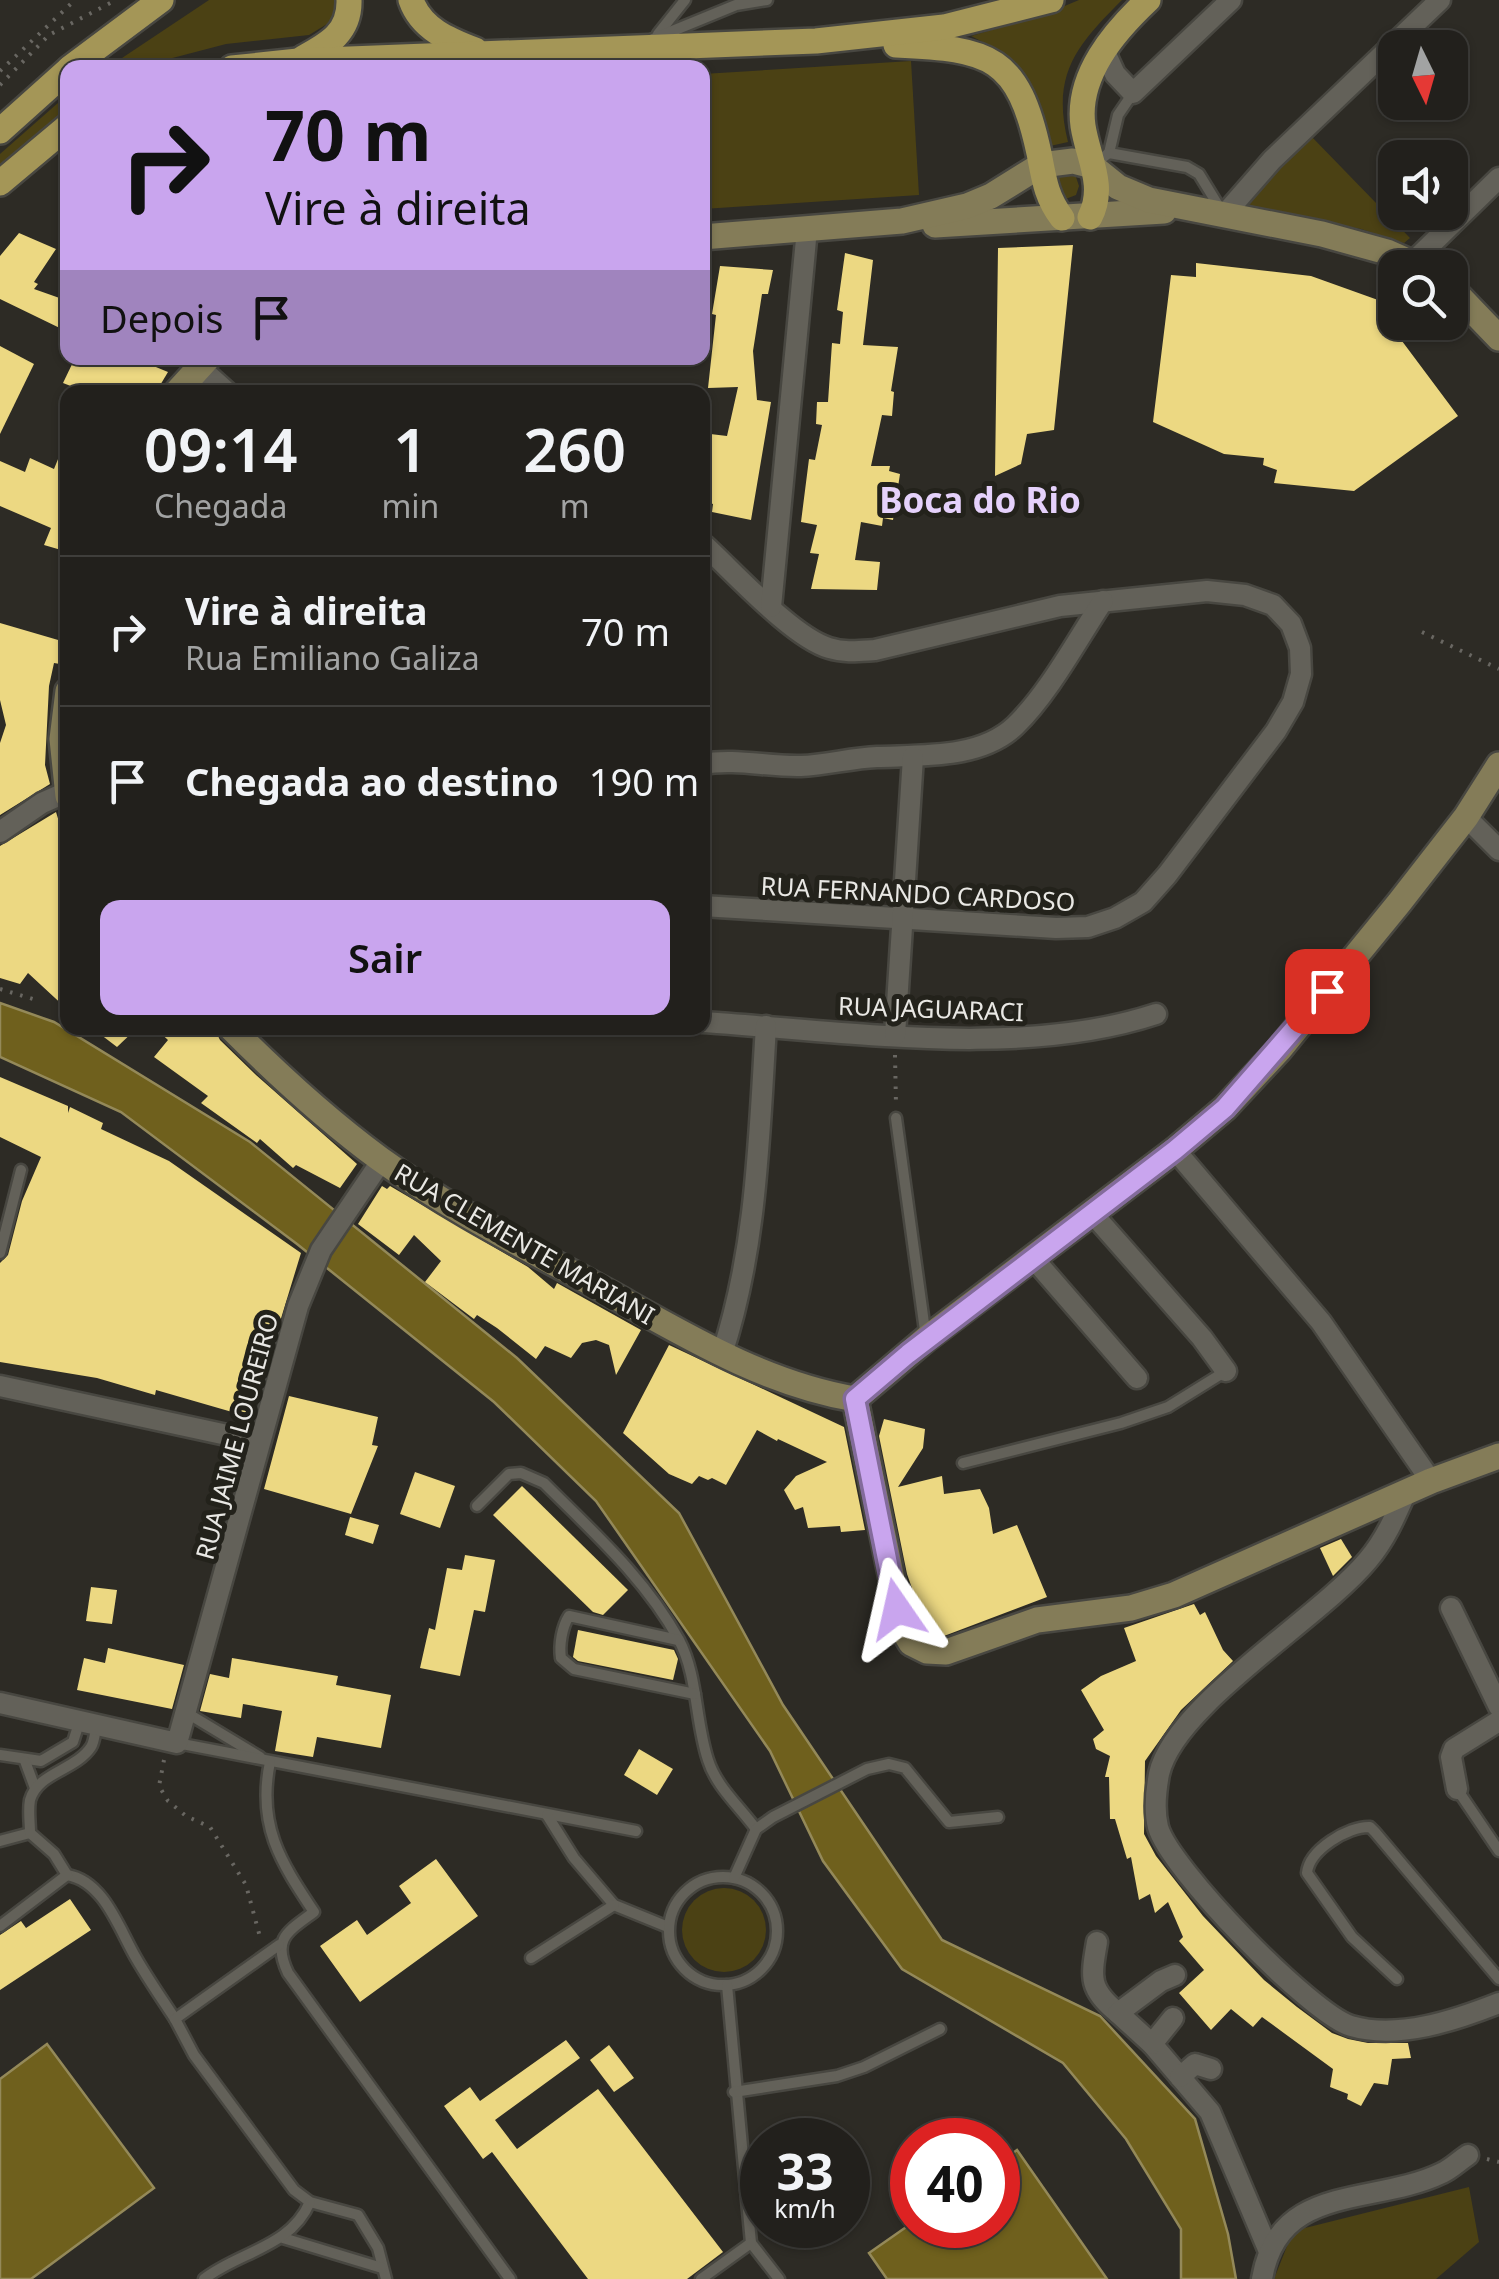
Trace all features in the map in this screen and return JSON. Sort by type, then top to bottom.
[{"type":"main road","points":[[80,60],[162,0]]},
{"type":"main road","points":[[298,60],[336,38],[345,28],[350,0]]},
{"type":"main road","points":[[412,0],[421,19],[436,32],[482,53]]},
{"type":"main road","points":[[298,60],[816,41],[944,27],[1050,0]]},
{"type":"main road","points":[[1090,216],[1098,197],[1101,160],[1082,112],[1085,90],[1104,50],[1124,22],[1148,0]]},
{"type":"main road","points":[[816,41],[957,49],[996,64],[1014,79],[1024,97],[1047,196],[1062,218]]},
{"type":"main road","points":[[0,131],[60,77]]},
{"type":"main road","points":[[0,184],[60,133]]},
{"type":"street","points":[[78,60],[140,0]]},
{"type":"street","points":[[1104,50],[1115,74],[1132,93],[1230,0]]},
{"type":"street","points":[[1224,215],[1272,160],[1440,0]]},
{"type":"street","points":[[710,236],[902,222],[967,206],[1042,165],[1101,160],[1131,194],[1322,234],[1378,252]]},
{"type":"street","points":[[1429,250],[1499,178]]},
{"type":"street","points":[[902,222],[944,226],[1194,210]]},
{"type":"street","points":[[771,607],[807,230]]},
{"type":"street","points":[[1468,306],[1499,338]]},
{"type":"street","points":[[183,385],[200,365]]},
{"type":"street","points":[[205,365],[221,385]]},
{"type":"street","name":"RUA FERNANDO CARDOSO","points":[[710,550],[771,607],[826,648],[848,652],[875,650],[1060,606],[1207,591],[1245,595],[1273,605],[1291,624],[1300,648],[1301,674],[1293,702],[1276,731],[1143,902],[1116,918],[1088,927],[1056,928],[710,907]]},
{"type":"street","points":[[710,763],[796,766],[913,757],[991,742],[1013,728],[1028,710],[1104,601]]},
{"type":"street","points":[[895,1035],[913,757]]},
{"type":"street","points":[[1499,764],[1466,816],[1279,1050],[1225,1108],[855,1399],[902,1628],[912,1643],[927,1651],[946,1652],[1037,1620],[1131,1608],[1174,1596],[1431,1481],[1499,1456]]},
{"type":"street","points":[[0,832],[60,797]]},
{"type":"street","points":[[1466,816],[1499,850]]},
{"type":"street","name":"RUA JAGUARACI","points":[[710,1022],[895,1035],[1068,1034],[1119,1026],[1156,1014]]},
{"type":"street","points":[[722,1354],[735,1312],[754,1216],[766,1026]]},
{"type":"street","name":"RUA CLEMENTE MARIANI","points":[[238,1035],[324,1115],[382,1160],[486,1224],[722,1354],[795,1386],[855,1399]]},
{"type":"street","points":[[1175,1150],[1321,1322],[1431,1481]]},
{"type":"street","name":"RUA JAIME LOUREIRO","points":[[172,1742],[187,1713],[298,1306],[312,1270],[382,1160]]},
{"type":"street","points":[[1092,1213],[1202,1338],[1226,1371]]},
{"type":"street","points":[[1033,1258],[1138,1378]]},
{"type":"street","points":[[0,1386],[260,1442]]},
{"type":"street","points":[[1405,1494],[1393,1523],[1366,1562],[1180,1731],[1162,1762],[1158,1826],[1173,1854],[1252,1944],[1283,1976],[1341,2022],[1372,2029],[1415,2027],[1461,2018],[1499,2003]]},
{"type":"street","points":[[1451,1608],[1499,1707]]},
{"type":"street","points":[[0,1703],[172,1742]]},
{"type":"street","points":[[1457,1789],[1451,1757],[1454,1749],[1499,1721]]},
{"type":"street","points":[[1097,1942],[1094,1987],[1104,2002],[1152,2044],[1210,2112],[1268,2250]]},
{"type":"street","points":[[1118,2013],[1174,1975]]},
{"type":"street","points":[[1152,2044],[1174,2018]]},
{"type":"street","points":[[1180,2076],[1194,2064],[1211,2068]]},
{"type":"street","points":[[1262,2279],[1268,2250],[1280,2232],[1311,2208],[1442,2173],[1468,2155]]},
{"type":"lane","points":[[654,38],[685,0]]},
{"type":"lane","points":[[629,48],[736,3],[767,0]]},
{"type":"lane","points":[[983,0],[1020,10]]},
{"type":"lane","points":[[1132,93],[1118,115],[1101,160],[1187,167],[1198,174],[1224,215]]},
{"type":"lane","points":[[896,1118],[926,1340]]},
{"type":"lane","points":[[0,1254],[21,1170]]},
{"type":"lane","points":[[962,1463],[1122,1423],[1168,1407],[1226,1371]]},
{"type":"lane","points":[[477,1506],[509,1474],[521,1473],[544,1482],[619,1558],[679,1640],[709,1764],[718,1782],[756,1828]]},
{"type":"lane","points":[[679,1640],[570,1616],[560,1650],[561,1658],[574,1669],[695,1694]]},
{"type":"lane","points":[[187,1713],[270,1762]]},
{"type":"lane","points":[[0,1755],[41,1762],[73,1742],[88,1722]]},
{"type":"lane","points":[[30,1833],[30,1802],[35,1788],[44,1779],[67,1769],[92,1746],[88,1722]]},
{"type":"lane","points":[[172,1742],[636,1831]]},
{"type":"lane","points":[[25,1761],[35,1788]]},
{"type":"lane","points":[[175,2019],[279,1945],[314,1912],[270,1833],[265,1798],[270,1762]]},
{"type":"lane","points":[[734,1878],[756,1828],[844,1780],[879,1766],[896,1764],[912,1775],[949,1822],[998,1817]]},
{"type":"lane","points":[[1457,1789],[1499,1851]]},
{"type":"lane","points":[[546,1815],[574,1858],[614,1905],[668,1926]]},
{"type":"lane","points":[[1397,1979],[1352,1937],[1307,1870],[1316,1855],[1356,1828],[1370,1827],[1499,1979]]},
{"type":"lane","points":[[0,1840],[30,1833]]},
{"type":"lane","points":[[30,1833],[46,1846],[67,1874],[77,1876],[96,1890],[205,2070],[294,2190],[310,2202],[358,2215],[373,2237],[384,2273]]},
{"type":"lane","points":[[0,1926],[67,1874]]},
{"type":"lane","points":[[734,1878],[752,1885],[774,1910],[776,1944],[770,1960],[744,1982],[708,1984],[678,1962],[670,1946],[668,1926],[673,1909],[698,1882],[734,1878]]},
{"type":"lane","points":[[531,1958],[614,1905]]},
{"type":"lane","points":[[279,1945],[288,1974],[510,2279]]},
{"type":"lane","points":[[727,1985],[740,2145]]},
{"type":"lane","points":[[734,2092],[837,2076],[864,2067],[940,2029]]},
{"type":"lane","points":[[204,2279],[283,2238],[296,2227],[310,2202]]},
{"type":"lane","points":[[283,2238],[384,2273]]},
{"type":"lane","points":[[700,2279],[744,2248]]},
{"type":"lane","points":[[755,2248],[779,2279]]},
{"type":"path","points":[[0,71],[76,0]]},
{"type":"path","points":[[0,85],[50,35],[116,0]]},
{"type":"path","points":[[1422,632],[1499,669]]},
{"type":"path","points":[[0,989],[33,1000]]},
{"type":"path","points":[[895,1035],[896,1118]]},
{"type":"path","points":[[172,1742],[159,1786],[168,1801],[186,1816],[210,1827],[246,1885],[261,1940],[256,1950],[260,1959]]},
{"type":"shaded area","points":[[209,0],[337,0],[332,21],[309,35],[226,44],[165,60],[119,60]]},
{"type":"shaded area","points":[[1079,0],[1122,0],[1092,32],[1072,62],[1063,97],[1068,142],[1041,148],[1038,110],[1026,80],[1004,56],[971,36]]},
{"type":"shaded area","points":[[911,61],[919,195],[710,209],[710,74]]},
{"type":"shaded area","points":[[60,101],[60,114],[0,168],[0,154]]},
{"type":"shaded area","points":[[1311,136],[1378,205],[1378,230],[1402,230],[1410,238],[1404,243],[1361,229],[1248,207],[1243,202]]},
{"type":"shaded area","points":[[1068,172],[1076,177],[1079,186],[1076,195],[1063,200],[1055,176]]},
{"type":"shaded area","points":[[0,1003],[54,1022],[60,1026],[60,1035],[75,1035],[250,1142],[517,1358],[679,1513],[783,1705],[942,1940],[1100,2016],[1195,2119],[1228,2234],[1236,2279],[1181,2279],[1181,2229],[1126,2139],[1063,2063],[902,1969],[823,1861],[770,1751],[596,1501],[494,1402],[297,1244],[121,1112],[0,1057]]},
{"type":"shaded area","points":[[724,1888],[747,1895],[759,1907],[766,1930],[759,1953],[747,1965],[724,1972],[701,1965],[689,1953],[682,1930],[689,1907],[701,1895]]},
{"type":"shaded area","points":[[47,2044],[154,2188],[31,2279],[0,2279],[0,2079]]},
{"type":"shaded area","points":[[1020,2154],[1107,2279],[887,2279],[869,2253],[890,2238],[890,2248],[1020,2248]]},
{"type":"shaded area","points":[[1469,2187],[1479,2242],[1436,2279],[1274,2279],[1293,2231]]},
{"type":"building","points":[[19,233],[56,249],[34,282],[38,284],[34,289],[60,298],[60,328],[0,299],[0,256]]},
{"type":"building","points":[[1073,245],[1054,430],[1027,434],[1021,464],[995,476],[998,248]]},
{"type":"building","points":[[845,253],[873,260],[863,345],[898,347],[891,391],[892,416],[882,415],[871,466],[890,466],[889,471],[900,474],[893,520],[883,518],[882,526],[861,522],[855,560],[880,562],[877,590],[811,589],[819,554],[810,553],[817,525],[801,522],[809,459],[815,460],[822,425],[816,424],[817,402],[828,402],[832,343],[840,344],[843,312],[837,310]]},
{"type":"building","points":[[1196,263],[1311,276],[1378,300],[1378,340],[1402,340],[1458,416],[1354,491],[1274,483],[1277,470],[1263,465],[1264,458],[1224,454],[1153,422],[1171,275],[1196,277]]},
{"type":"building","points":[[720,266],[773,270],[768,294],[762,294],[753,351],[757,400],[771,402],[751,520],[712,512],[710,503],[710,434],[727,436],[738,387],[708,385],[716,315],[712,314]]},
{"type":"building","points":[[0,346],[34,364],[0,434]]},
{"type":"building","points":[[72,365],[151,365],[168,372],[160,385],[63,383]]},
{"type":"building","points":[[60,454],[60,550],[44,545],[51,528],[0,506],[0,461],[25,472],[30,458],[54,469]]},
{"type":"building","points":[[0,623],[60,641],[60,664],[54,663],[49,686],[45,765],[50,784],[0,815],[0,743],[6,725],[0,700]]},
{"type":"building","points":[[56,812],[60,825],[60,1003],[28,973],[20,984],[0,978],[0,846]]},
{"type":"building","points":[[101,1035],[130,1035],[117,1047]]},
{"type":"building","points":[[163,1035],[218,1035],[256,1075],[357,1164],[340,1188],[296,1165],[293,1168],[260,1139],[257,1143],[201,1103],[208,1096],[154,1057],[168,1040]]},
{"type":"building","points":[[0,1077],[68,1106],[68,1113],[70,1107],[103,1123],[101,1129],[169,1161],[301,1253],[253,1410],[239,1414],[156,1390],[155,1395],[97,1378],[0,1362],[0,1263],[8,1255],[22,1201],[41,1157],[0,1137]]},
{"type":"building","points":[[382,1186],[390,1186],[528,1267],[554,1289],[557,1283],[641,1330],[616,1375],[609,1345],[596,1340],[582,1343],[571,1358],[545,1346],[536,1359],[497,1328],[477,1315],[474,1319],[425,1282],[441,1261],[414,1235],[399,1255],[358,1224]]},
{"type":"building","points":[[669,1345],[844,1427],[865,1530],[841,1532],[840,1526],[808,1528],[803,1507],[795,1510],[784,1490],[796,1476],[827,1462],[757,1430],[726,1485],[699,1476],[692,1484],[669,1474],[623,1433]]},
{"type":"building","points":[[289,1396],[378,1417],[372,1445],[378,1446],[351,1514],[264,1489]]},
{"type":"building","points":[[884,1419],[925,1429],[923,1448],[898,1487],[942,1476],[944,1494],[980,1489],[989,1508],[993,1534],[1017,1525],[1047,1597],[944,1636],[927,1631],[907,1574],[879,1436]]},
{"type":"building","points":[[415,1472],[455,1486],[440,1528],[400,1514]]},
{"type":"building","points":[[522,1486],[628,1590],[603,1615],[593,1612],[493,1515]]},
{"type":"building","points":[[350,1517],[379,1525],[373,1544],[345,1535]]},
{"type":"building","points":[[1341,1539],[1352,1557],[1333,1576],[1320,1548]]},
{"type":"building","points":[[465,1555],[495,1560],[485,1612],[474,1610],[460,1676],[420,1668],[429,1628],[435,1630],[447,1568],[462,1570]]},
{"type":"building","points":[[91,1587],[117,1590],[112,1624],[86,1621]]},
{"type":"building","points":[[1194,1604],[1200,1615],[1205,1612],[1223,1650],[1233,1661],[1181,1710],[1145,1761],[1144,1834],[1156,1856],[1203,1916],[1264,1980],[1297,2007],[1332,2033],[1348,2039],[1408,2043],[1411,2058],[1392,2059],[1388,2085],[1374,2083],[1361,2106],[1347,2099],[1348,2094],[1330,2087],[1333,2069],[1262,2017],[1253,2027],[1231,2009],[1211,2030],[1179,1993],[1204,1970],[1179,1941],[1183,1937],[1168,1902],[1155,1913],[1150,1894],[1139,1900],[1131,1857],[1127,1859],[1115,1819],[1110,1819],[1109,1777],[1105,1777],[1110,1756],[1096,1749],[1093,1739],[1104,1730],[1081,1690],[1101,1676],[1136,1661],[1124,1628]]},
{"type":"building","points":[[578,1630],[674,1650],[678,1659],[673,1680],[578,1661],[573,1657]]},
{"type":"building","points":[[108,1648],[184,1665],[172,1709],[77,1690],[84,1658],[105,1663]]},
{"type":"building","points":[[232,1658],[338,1676],[336,1685],[391,1695],[381,1748],[317,1737],[313,1757],[275,1751],[282,1711],[243,1704],[241,1718],[200,1711],[210,1674],[229,1678]]},
{"type":"building","points":[[639,1749],[673,1769],[657,1795],[624,1775]]},
{"type":"building","points":[[436,1859],[478,1916],[360,2002],[320,1946],[357,1920],[367,1935],[411,1903],[399,1886]]},
{"type":"building","points":[[70,1899],[91,1930],[0,1990],[0,1935],[21,1921],[26,1928]]},
{"type":"building","points":[[566,2040],[580,2058],[495,2120],[517,2149],[598,2089],[723,2252],[687,2279],[588,2279],[492,2152],[483,2159],[444,2106],[470,2087],[480,2101]]},
{"type":"building","points":[[609,2045],[634,2078],[614,2092],[590,2060]]},
{"type":"district","name":"Boca do Rio","points":[[980,499]]},
{"type":"route","points":[[897,1609],[855,1399],[1225,1108],[1327,991]]}]
